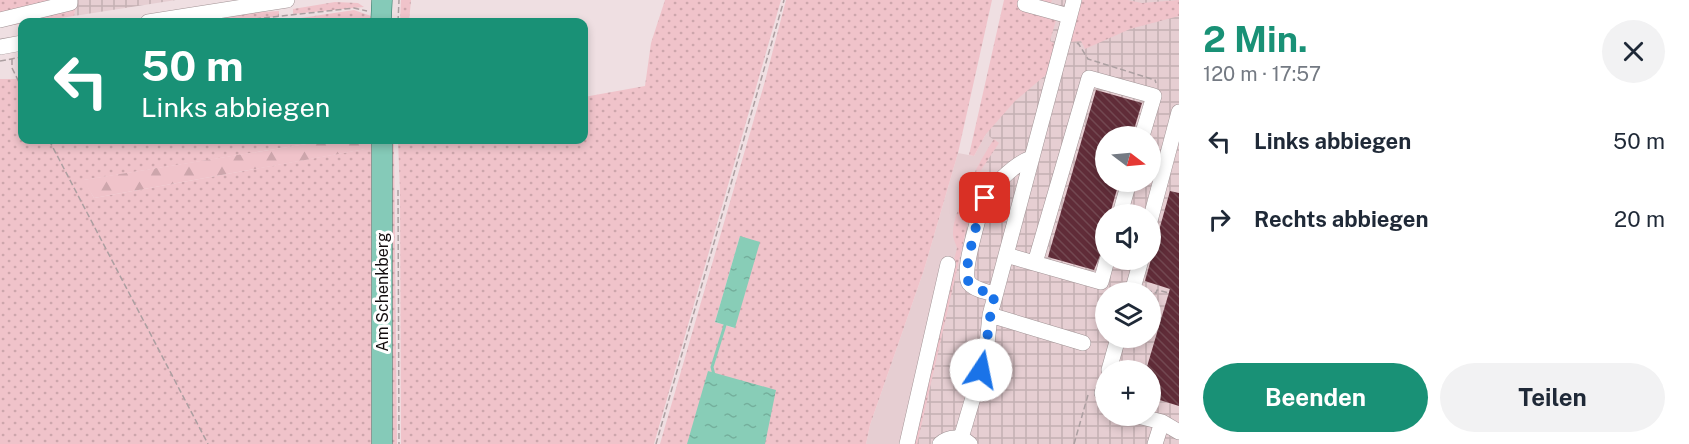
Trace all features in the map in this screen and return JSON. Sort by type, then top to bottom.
[{"type":"main road","name":"Am Schenkberg","points":[[382,144],[382,444]]},
{"type":"street","points":[[0,20],[70,3],[70,0]]},
{"type":"street","points":[[172,18],[282,0]]},
{"type":"street","points":[[940,444],[945,439],[965,441],[986,354],[990,315],[995,294],[1074,0]]},
{"type":"street","points":[[1024,4],[1069,16]]},
{"type":"street","points":[[1035,263],[1089,78],[1154,96],[1144,126]]},
{"type":"street","points":[[1155,204],[1179,112]]},
{"type":"street","points":[[995,294],[971,285],[967,278],[982,204],[1004,177],[1021,162],[1031,158]]},
{"type":"street","points":[[1006,255],[1101,282],[1103,270]]},
{"type":"street","points":[[907,444],[948,264]]},
{"type":"street","points":[[990,315],[1083,343]]},
{"type":"street","points":[[1155,444],[1162,422],[1179,432]]},
{"type":"path","points":[[398,18],[399,0]]},
{"type":"path","points":[[657,444],[784,0]]},
{"type":"path","points":[[281,18],[354,8],[381,11]]},
{"type":"path","points":[[0,61],[11,49]]},
{"type":"path","points":[[11,49],[12,68],[18,80]]},
{"type":"path","points":[[51,144],[208,444]]},
{"type":"path","points":[[397,184],[399,444]]},
{"type":"path","points":[[1161,291],[1169,293]]},
{"type":"shaded area","points":[[77,0],[176,0],[74,16]]},
{"type":"shaded area","points":[[1017,0],[1179,0],[1179,444],[917,444],[979,173],[998,143],[986,134]]},
{"type":"shaded area","points":[[986,134],[999,143],[917,444],[866,444],[870,425],[924,270],[958,153],[974,156]]},
{"type":"green space","points":[[0,0],[77,0],[74,16],[18,18],[18,24],[0,27]]},
{"type":"green space","points":[[401,0],[411,0],[409,18],[400,18]]},
{"type":"green space","points":[[665,0],[781,0],[654,444],[401,444],[398,144],[588,144],[588,96],[645,86],[651,43]]},
{"type":"green space","points":[[786,0],[992,0],[958,153],[924,270],[870,425],[866,444],[660,444],[765,81]],"holes":[[[740,236],[735,328],[715,322]]]},
{"type":"green space","points":[[1004,0],[1052,0],[1050,7],[1059,10],[1050,41],[1054,43],[1048,73],[1015,101],[986,134],[974,156],[969,155]]},
{"type":"green space","points":[[1081,0],[1128,0],[1142,3],[1179,0],[1179,16],[1130,29],[1085,49],[1081,41],[1069,42]]},
{"type":"green space","points":[[335,2],[358,3],[364,7],[293,14],[293,9]]},
{"type":"green space","points":[[354,10],[371,18],[301,18]]},
{"type":"green space","points":[[279,11],[279,17],[213,18]]},
{"type":"green space","points":[[0,79],[18,79],[18,144],[306,144],[84,180],[94,198],[365,149],[366,144],[376,144],[377,444],[0,444]]},
{"type":"green space","points":[[994,139],[999,143],[979,173],[917,444],[909,444],[957,248],[953,234],[957,213],[975,172]]},
{"type":"green space","points":[[306,144],[366,144],[366,149],[94,198],[83,180]]},
{"type":"green space","points":[[388,144],[394,144],[397,444],[388,444]]},
{"type":"water","points":[[740,236],[760,242],[735,328],[715,322]]},
{"type":"water","points":[[708,371],[776,390],[765,444],[687,444]]},
{"type":"building","points":[[1096,90],[1142,103],[1135,126],[1095,126],[1095,192],[1116,192],[1113,204],[1095,204],[1094,270],[1048,257]]},
{"type":"building","points":[[1170,191],[1179,193],[1179,406],[1161,400],[1161,360],[1149,360],[1153,348],[1161,348],[1161,319],[1170,289],[1161,286],[1161,282],[1145,281],[1148,270],[1161,270],[1161,223]]},
{"type":"waterway","points":[[714,375],[712,367],[725,325]]},
{"type":"route","points":[[981,370],[986,354],[990,315],[995,294],[979,290],[971,285],[967,278],[968,265],[985,198]]}]
